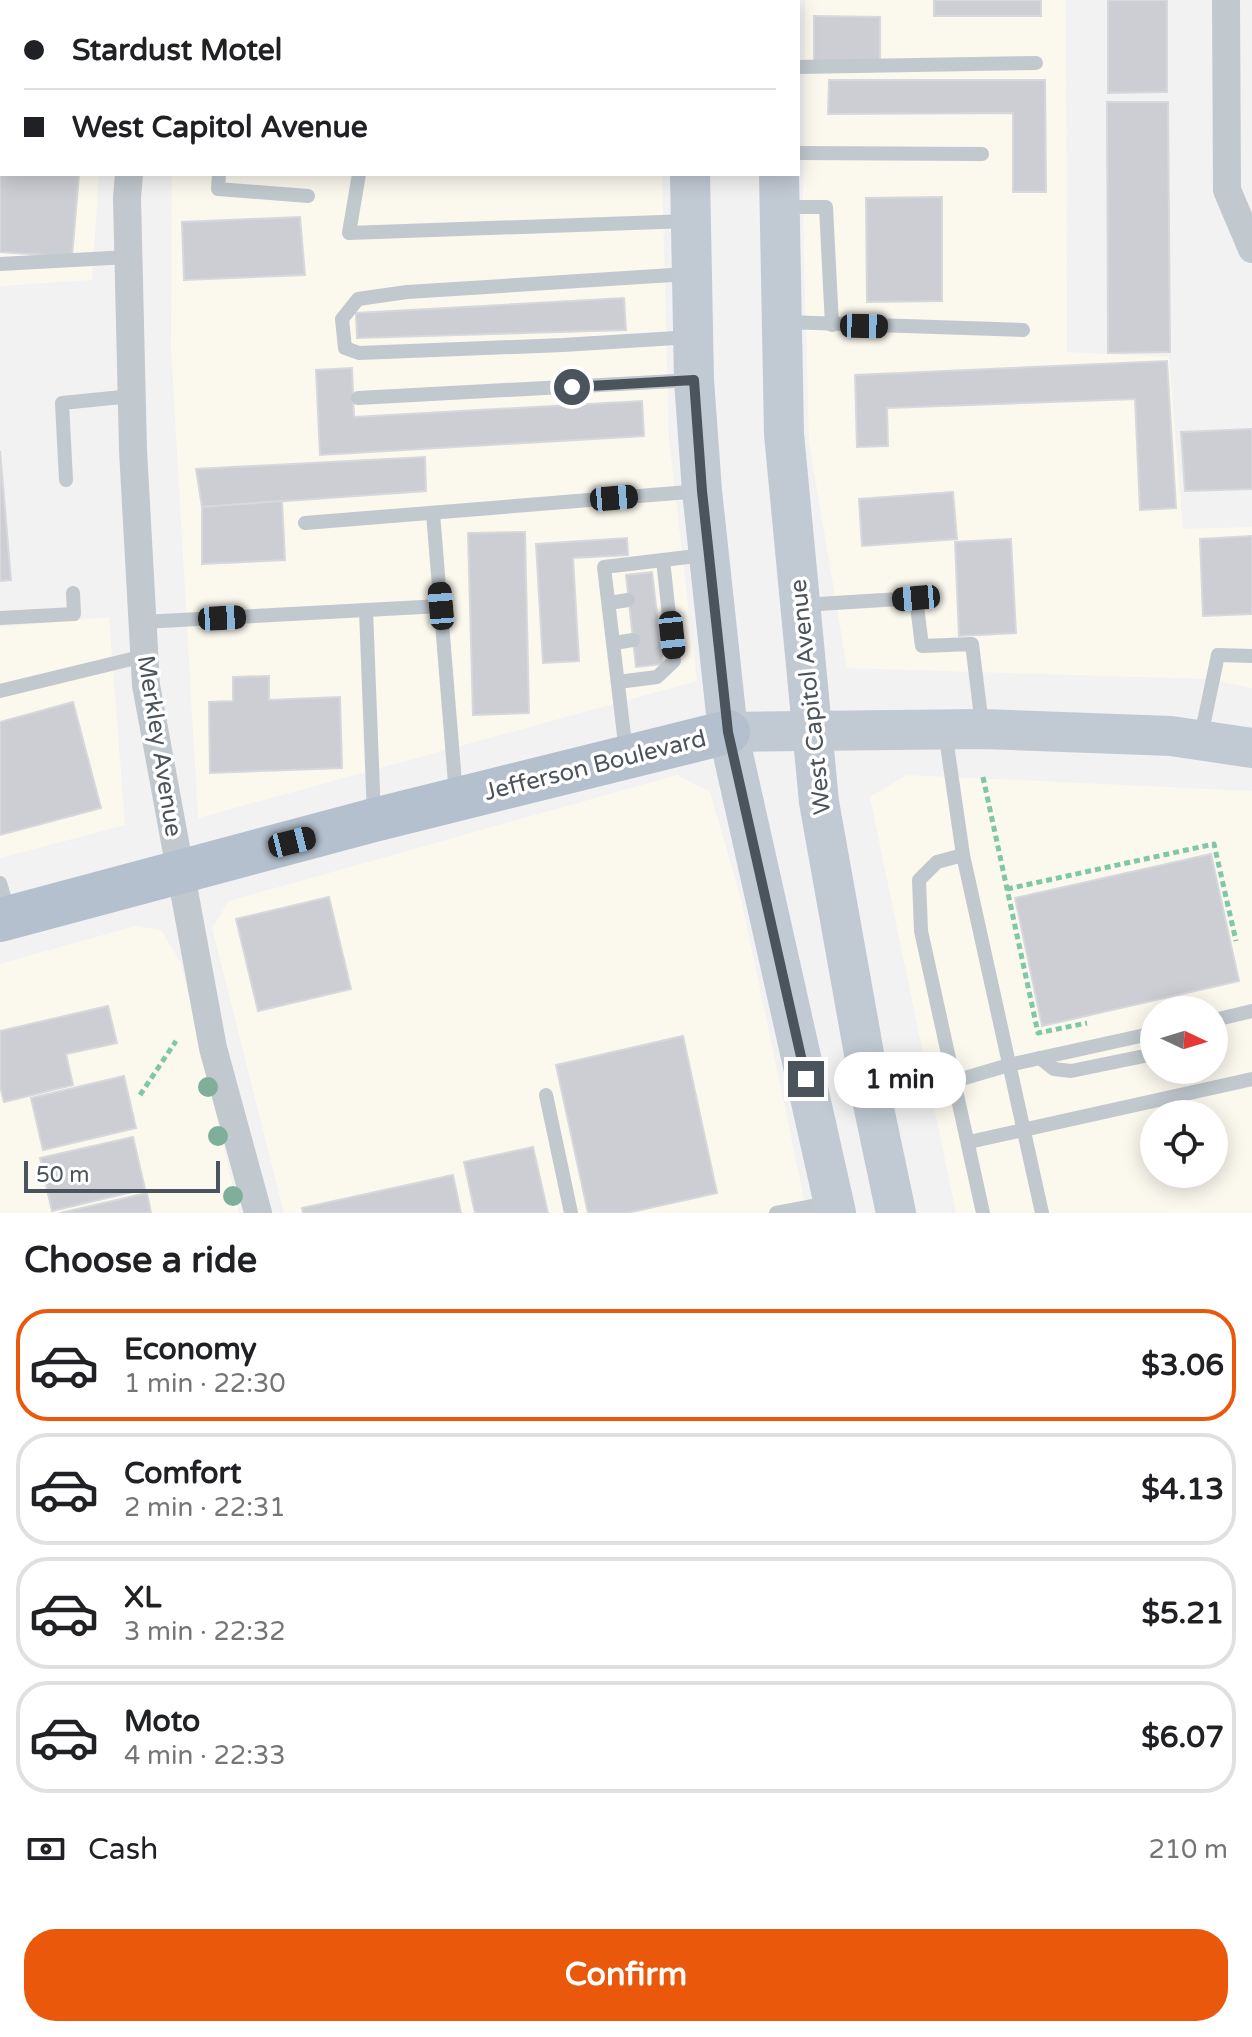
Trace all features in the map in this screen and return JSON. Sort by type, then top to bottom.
[{"type":"main road","points":[[690,176],[694,380],[702,491],[728,732],[835,1207]]},
{"type":"main road","name":"West Capitol Avenue","points":[[779,190],[780,322],[787,468],[819,802],[873,1104],[896,1213]]},
{"type":"main road","name":"Jefferson Boulevard","points":[[3,907],[180,871],[728,732],[964,730],[1171,736],[1252,748]]},
{"type":"street","points":[[1226,0],[1227,190],[1252,249]]},
{"type":"street","name":"Merkley Avenue","points":[[129,176],[132,396],[146,685],[213,1048],[258,1213]]},
{"type":"lane","points":[[800,67],[1036,63]]},
{"type":"lane","points":[[800,153],[982,154]]},
{"type":"lane","points":[[219,176],[218,189],[308,196]]},
{"type":"lane","points":[[359,176],[349,233],[690,221]]},
{"type":"lane","points":[[779,190],[826,207],[832,325]]},
{"type":"lane","points":[[0,264],[129,257]]},
{"type":"lane","points":[[691,274],[407,292],[358,299],[342,319],[342,333],[345,348],[350,352],[375,354],[693,337]]},
{"type":"lane","points":[[780,322],[1023,330]]},
{"type":"lane","points":[[358,398],[694,380]]},
{"type":"lane","points":[[66,480],[62,403],[132,396]]},
{"type":"lane","points":[[305,523],[702,491]]},
{"type":"lane","points":[[433,513],[457,800]]},
{"type":"lane","points":[[627,757],[604,567],[709,555]]},
{"type":"lane","points":[[618,682],[657,677],[674,661],[666,636],[661,596],[663,560]]},
{"type":"lane","points":[[0,618],[74,614],[73,593]]},
{"type":"lane","points":[[801,605],[916,598],[922,646],[972,644],[964,730],[963,855],[1042,1213]]},
{"type":"lane","points":[[609,603],[628,600]]},
{"type":"lane","points":[[142,622],[441,606]]},
{"type":"lane","points":[[366,610],[374,820]]},
{"type":"lane","points":[[614,643],[633,640]]},
{"type":"lane","points":[[1200,741],[1218,655],[1252,656]]},
{"type":"lane","points":[[0,691],[144,656]]},
{"type":"lane","points":[[963,855],[937,862],[919,880],[921,931],[983,1213]]},
{"type":"lane","points":[[1228,1017],[1252,1011]]},
{"type":"lane","points":[[873,1104],[1009,1065],[1140,1036]]},
{"type":"lane","points":[[1040,1058],[1054,1069],[1071,1071],[1140,1057]]},
{"type":"lane","points":[[969,1142],[1252,1079]]},
{"type":"lane","points":[[546,1095],[571,1213]]},
{"type":"lane","points":[[776,1213],[835,1207]]},
{"type":"path","points":[[983,777],[1038,1033],[1087,1023]]},
{"type":"path","points":[[1007,889],[1214,844],[1236,941]]},
{"type":"path","points":[[140,1095],[176,1041]]},
{"type":"shaded area","points":[[805,0],[1066,0],[1067,352],[1169,357],[1183,529],[1252,527],[1252,688],[1207,679],[847,668],[809,441],[803,212]]},
{"type":"shaded area","points":[[0,176],[99,176],[92,280],[0,286]]},
{"type":"shaded area","points":[[172,176],[662,176],[669,440],[697,681],[198,818],[171,348]]},
{"type":"shaded area","points":[[109,617],[125,825],[0,858],[0,627]]},
{"type":"shaded area","points":[[677,775],[710,792],[742,903],[807,1213],[284,1213],[212,928],[229,901]]},
{"type":"shaded area","points":[[907,775],[1252,791],[1252,1213],[956,1213],[870,797]]},
{"type":"shaded area","points":[[135,926],[161,930],[181,963],[239,1213],[0,1213],[0,964]]},
{"type":"building","points":[[934,0],[1041,0],[1041,16],[934,16]]},
{"type":"building","points":[[1108,0],[1167,0],[1167,92],[1108,93]]},
{"type":"building","points":[[814,16],[880,17],[880,61],[814,62]]},
{"type":"building","points":[[829,80],[1045,80],[1046,192],[1013,192],[1013,113],[828,114]]},
{"type":"building","points":[[1107,102],[1168,102],[1170,352],[1108,353]]},
{"type":"building","points":[[0,176],[79,176],[72,257],[0,252]]},
{"type":"building","points":[[942,197],[942,301],[867,302],[866,198]]},
{"type":"building","points":[[300,217],[305,275],[184,280],[182,222]]},
{"type":"building","points":[[624,298],[626,330],[357,338],[356,313]]},
{"type":"building","points":[[1167,361],[1176,508],[1140,510],[1135,399],[887,408],[888,446],[857,447],[855,375]]},
{"type":"building","points":[[352,368],[354,417],[642,401],[644,436],[320,455],[316,370]]},
{"type":"building","points":[[1252,429],[1252,489],[1185,491],[1181,432]]},
{"type":"building","points":[[0,451],[11,580],[0,581]]},
{"type":"building","points":[[425,457],[426,491],[202,507],[196,469]]},
{"type":"building","points":[[953,492],[957,539],[862,546],[859,499]]},
{"type":"building","points":[[282,501],[285,560],[202,564],[202,507]]},
{"type":"building","points":[[525,532],[529,713],[473,715],[468,533]]},
{"type":"building","points":[[1252,536],[1252,614],[1203,616],[1200,539]]},
{"type":"building","points":[[627,538],[628,555],[573,558],[579,661],[543,663],[536,544]]},
{"type":"building","points":[[1011,539],[1016,633],[959,636],[955,542]]},
{"type":"building","points":[[652,572],[663,664],[636,667],[626,575]]},
{"type":"building","points":[[269,676],[269,700],[340,697],[342,768],[210,773],[209,702],[233,701],[233,677]]},
{"type":"building","points":[[73,702],[101,808],[0,835],[0,722]]},
{"type":"building","points":[[1211,854],[1239,981],[1173,996],[1140,996],[1140,1004],[1042,1026],[1015,898]]},
{"type":"building","points":[[329,897],[351,989],[258,1011],[236,919]]},
{"type":"building","points":[[108,1006],[117,1043],[66,1054],[73,1085],[4,1102],[0,1086],[0,1031]]},
{"type":"building","points":[[683,1036],[717,1193],[627,1213],[588,1213],[556,1065]]},
{"type":"building","points":[[124,1076],[136,1128],[43,1150],[31,1098]]},
{"type":"building","points":[[133,1137],[145,1189],[52,1211],[40,1158]]},
{"type":"building","points":[[533,1147],[548,1213],[475,1213],[464,1162]]},
{"type":"building","points":[[453,1175],[461,1213],[303,1213],[302,1208]]},
{"type":"building","points":[[147,1193],[151,1213],[60,1213]]},
{"type":"route","points":[[572,387],[694,380],[702,491],[728,732],[806,1079]]}]
